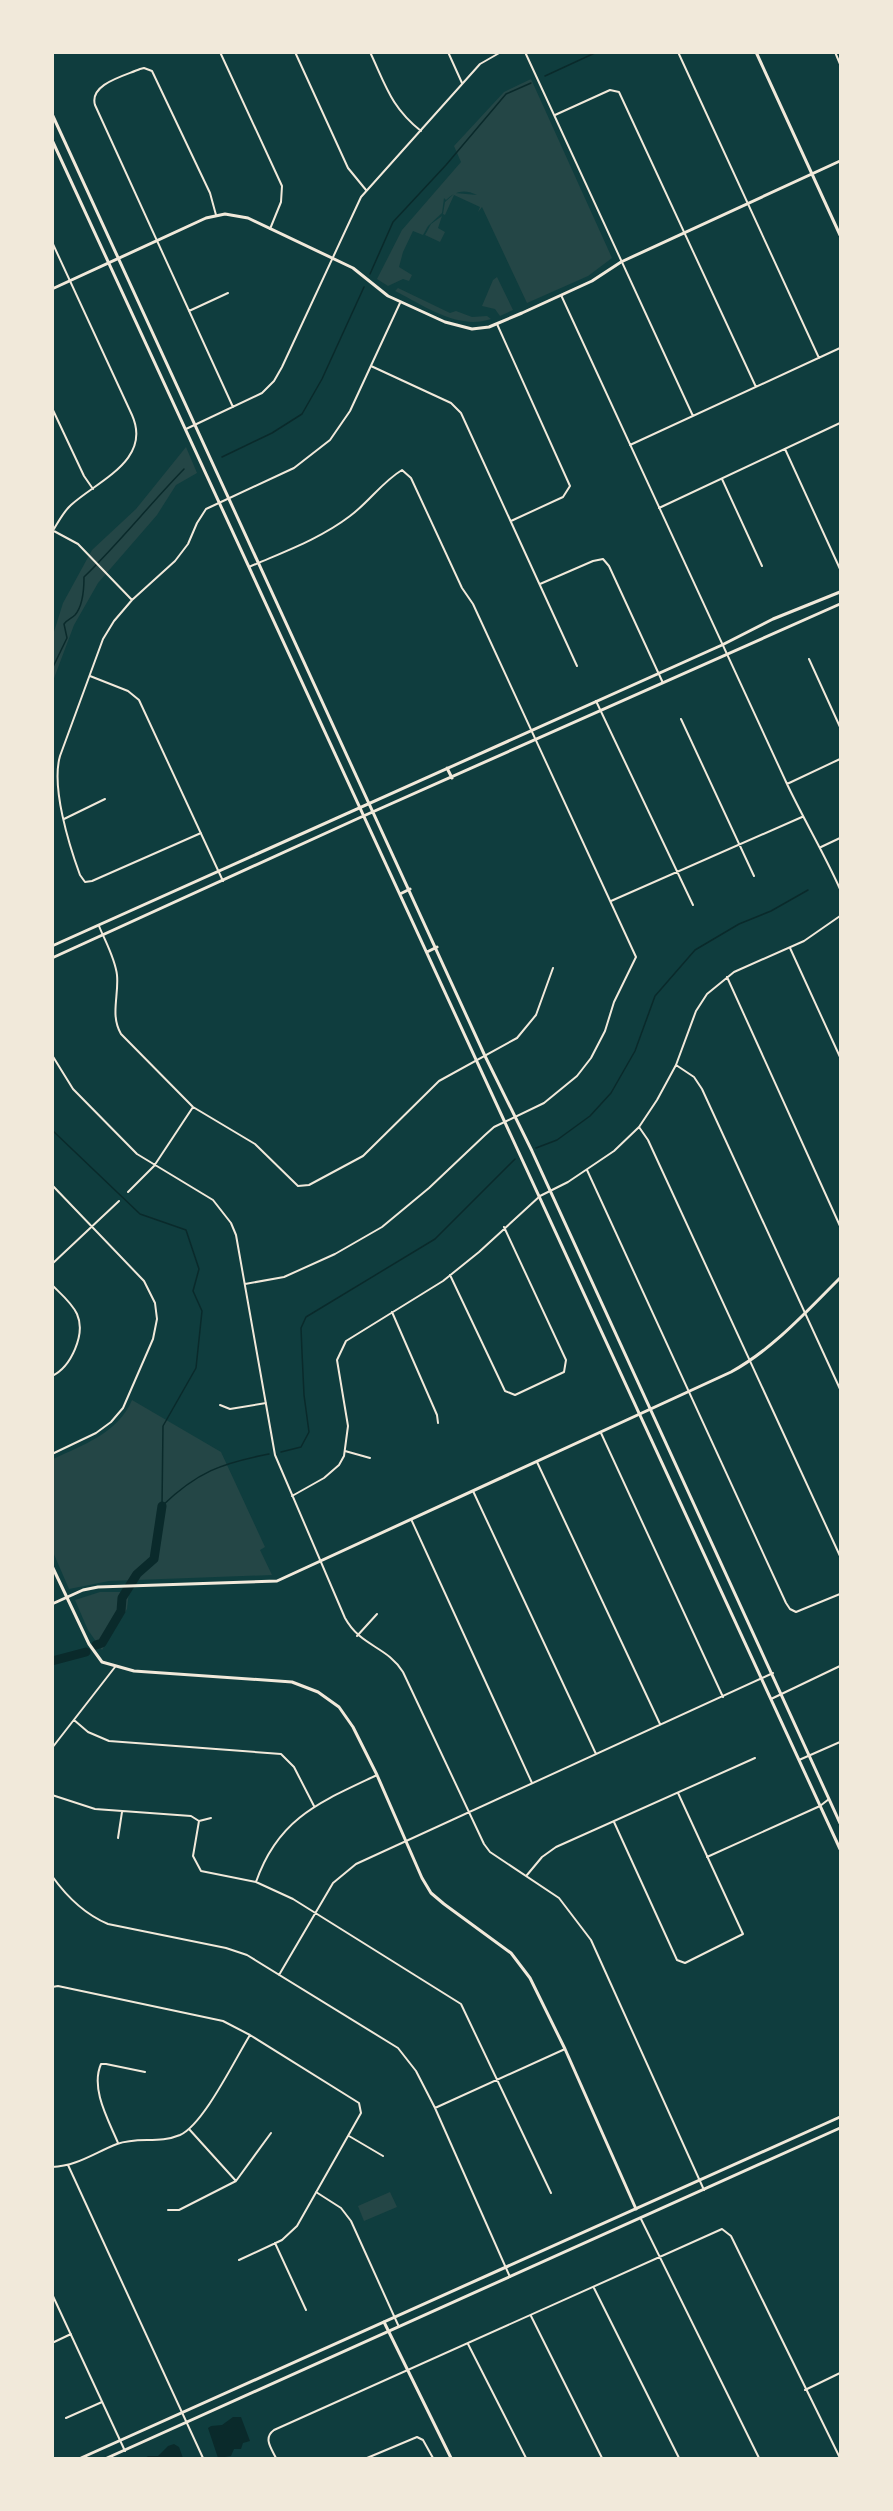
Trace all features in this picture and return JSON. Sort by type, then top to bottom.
[{"type":"main road","points":[[756,52],[840,235]]},
{"type":"main road","points":[[52,114],[437,947],[485,1056],[516,1118],[773,1673],[840,1823]]},
{"type":"main road","points":[[52,141],[840,1849]]},
{"type":"main road","points":[[52,289],[216,215],[241,216],[353,268],[388,296],[445,322],[464,328],[480,329],[561,296],[592,281],[621,262],[840,161]]},
{"type":"main road","points":[[52,946],[722,645],[772,619],[840,592]]},
{"type":"main road","points":[[52,958],[840,604]]},
{"type":"main road","points":[[295,667],[305,663]]},
{"type":"main road","points":[[324,731],[334,727]]},
{"type":"main road","points":[[447,768],[452,778]]},
{"type":"main road","points":[[286,840],[290,850]]},
{"type":"main road","points":[[399,894],[410,889]]},
{"type":"main road","points":[[427,952],[437,947]]},
{"type":"main road","points":[[451,1005],[461,1000]]},
{"type":"main road","points":[[52,1604],[98,1587],[266,1583],[278,1580],[688,1393],[749,1361],[804,1314],[840,1278]]},
{"type":"main road","points":[[52,1566],[95,1654],[102,1662],[115,1667],[172,1674],[292,1682],[306,1686],[329,1698],[339,1707],[353,1727],[377,1775],[422,1878],[431,1893],[469,1924],[498,1943],[521,1965],[565,2049],[641,2218]]},
{"type":"main road","points":[[81,2458],[840,2117]]},
{"type":"main road","points":[[107,2458],[840,2128]]},
{"type":"main road","points":[[764,2152],[768,2161]]},
{"type":"main road","points":[[384,2322],[452,2458]]},
{"type":"street","points":[[220,52],[282,186],[281,202],[270,229]]},
{"type":"street","points":[[295,52],[348,168],[366,190]]},
{"type":"street","points":[[370,52],[392,101],[401,113],[422,131]]},
{"type":"street","points":[[448,52],[462,83]]},
{"type":"street","points":[[186,429],[262,393],[274,381],[366,190],[422,131],[480,64],[501,52]]},
{"type":"street","points":[[525,52],[693,416]]},
{"type":"street","points":[[678,52],[819,358]]},
{"type":"street","points":[[835,52],[840,64]]},
{"type":"street","points":[[216,215],[210,193],[152,71],[140,69],[98,88],[94,96],[95,105],[233,407]]},
{"type":"street","points":[[554,116],[610,90],[619,92],[756,387]]},
{"type":"street","points":[[52,242],[135,422],[138,436],[132,454],[93,489],[71,505],[53,531],[73,540],[132,600]]},
{"type":"street","points":[[189,311],[228,293]]},
{"type":"street","points":[[561,296],[802,817],[821,847],[840,889]]},
{"type":"street","points":[[201,833],[92,881],[85,882],[74,858],[64,819],[57,785],[57,766],[90,676],[108,630],[132,600],[175,561],[188,544],[202,515],[219,502],[294,468],[336,432],[350,411],[401,302]]},
{"type":"street","points":[[497,324],[570,486],[563,497],[511,521]]},
{"type":"street","points":[[630,446],[840,348]]},
{"type":"street","points":[[371,366],[456,407],[578,666]]},
{"type":"street","points":[[52,408],[84,476],[93,489]]},
{"type":"street","points":[[659,508],[840,423]]},
{"type":"street","points":[[785,449],[840,569]]},
{"type":"street","points":[[245,1284],[284,1277],[335,1254],[382,1227],[429,1188],[485,1135],[555,1096],[577,1076],[591,1058],[605,1031],[614,1002],[636,960],[537,739],[473,604],[462,588],[414,482],[402,470],[388,480],[360,508],[334,527],[249,567]]},
{"type":"street","points":[[722,478],[762,566]]},
{"type":"street","points":[[540,584],[592,561],[603,559],[609,566],[663,683]]},
{"type":"street","points":[[809,659],[840,727]]},
{"type":"street","points":[[90,676],[128,691],[139,700],[223,881]]},
{"type":"street","points":[[596,701],[693,905]]},
{"type":"street","points":[[681,719],[754,876]]},
{"type":"street","points":[[787,784],[840,759]]},
{"type":"street","points":[[64,819],[105,799]]},
{"type":"street","points":[[611,902],[802,817]]},
{"type":"street","points":[[821,847],[840,838]]},
{"type":"street","points":[[292,1496],[332,1472],[339,1465],[345,1451],[348,1426],[337,1360],[338,1353],[346,1341],[450,1275],[540,1196],[587,1170],[614,1151],[639,1127],[657,1100],[676,1065],[696,1011],[707,994],[727,977],[811,937],[840,916]]},
{"type":"street","points":[[98,926],[116,969],[118,983],[115,1020],[118,1028],[138,1054],[193,1107],[255,1144],[291,1181],[298,1185],[309,1185],[363,1156],[439,1081],[517,1038],[531,1023],[542,1001],[553,968]]},
{"type":"street","points":[[790,947],[840,1057]]},
{"type":"street","points":[[727,977],[840,1226]]},
{"type":"street","points":[[52,1055],[73,1089],[137,1154],[208,1197],[223,1210],[236,1235],[275,1455],[345,1618],[357,1636],[397,1662],[469,1814],[490,1852],[559,1898],[591,1940],[704,2190]]},
{"type":"street","points":[[676,1065],[694,1077],[702,1089],[840,1389]]},
{"type":"street","points":[[128,1192],[154,1166],[193,1107]]},
{"type":"street","points":[[639,1127],[648,1140],[840,1556]]},
{"type":"street","points":[[587,1170],[688,1393],[790,1609],[796,1612],[840,1594]]},
{"type":"street","points":[[52,1185],[144,1281],[155,1303],[156,1326],[140,1373],[123,1408],[111,1422],[96,1433],[52,1454]]},
{"type":"street","points":[[52,1264],[119,1201]]},
{"type":"street","points":[[450,1275],[505,1391],[515,1395],[564,1372],[566,1360],[504,1227]]},
{"type":"street","points":[[52,1285],[70,1304],[79,1320],[79,1331],[66,1366],[52,1376]]},
{"type":"street","points":[[392,1312],[438,1423]]},
{"type":"street","points":[[220,1405],[230,1409],[266,1403]]},
{"type":"street","points":[[601,1433],[723,1697]]},
{"type":"street","points":[[345,1451],[370,1458]]},
{"type":"street","points":[[537,1462],[660,1724]]},
{"type":"street","points":[[473,1491],[596,1754]]},
{"type":"street","points":[[411,1519],[532,1783]]},
{"type":"street","points":[[357,1636],[376,1614]]},
{"type":"street","points":[[771,1699],[840,1666]]},
{"type":"street","points":[[52,1748],[115,1667]]},
{"type":"street","points":[[279,1975],[333,1883],[344,1871],[773,1673]]},
{"type":"street","points":[[74,1720],[88,1732],[109,1741],[281,1754],[294,1767],[314,1806]]},
{"type":"street","points":[[800,1760],[840,1742]]},
{"type":"street","points":[[527,1875],[548,1851],[755,1758]]},
{"type":"street","points":[[256,1882],[265,1861],[282,1835],[303,1813],[377,1775]]},
{"type":"street","points":[[614,1822],[677,1960],[681,1963],[743,1934],[678,1793]]},
{"type":"street","points":[[52,1795],[95,1809],[191,1816],[199,1821],[211,1818]]},
{"type":"street","points":[[707,1857],[820,1806],[829,1798]]},
{"type":"street","points":[[118,1838],[122,1812]]},
{"type":"street","points":[[199,1821],[193,1856],[201,1871],[256,1882],[315,1912],[460,2004],[551,2193]]},
{"type":"street","points":[[52,1876],[67,1895],[85,1913],[96,1920],[226,1948],[247,1955],[391,2042],[416,2071],[510,2277]]},
{"type":"street","points":[[52,1987],[58,1986],[212,2018],[250,2035],[355,2098],[362,2107],[361,2114],[349,2136],[297,2226],[282,2240],[240,2260]]},
{"type":"street","points":[[52,2167],[75,2164],[118,2143],[164,2139],[180,2135],[189,2129],[204,2112],[250,2035]]},
{"type":"street","points":[[435,2109],[565,2049]]},
{"type":"street","points":[[118,2143],[103,2107],[98,2082],[99,2067],[101,2064],[106,2064],[146,2072]]},
{"type":"street","points":[[189,2129],[236,2181]]},
{"type":"street","points":[[168,2210],[179,2210],[228,2188],[236,2181],[271,2133]]},
{"type":"street","points":[[349,2136],[383,2156]]},
{"type":"street","points":[[69,2165],[203,2458]]},
{"type":"street","points":[[316,2192],[341,2208],[351,2221],[399,2327]]},
{"type":"street","points":[[641,2218],[759,2458]]},
{"type":"street","points":[[276,2458],[268,2436],[274,2430],[722,2229],[730,2236],[840,2456]]},
{"type":"street","points":[[275,2243],[306,2310]]},
{"type":"street","points":[[594,2288],[679,2458]]},
{"type":"street","points":[[52,2294],[125,2451]]},
{"type":"street","points":[[531,2316],[602,2458]]},
{"type":"street","points":[[52,2343],[71,2334]]},
{"type":"street","points":[[468,2344],[526,2458]]},
{"type":"street","points":[[805,2390],[840,2373]]},
{"type":"street","points":[[66,2418],[102,2402]]},
{"type":"street","points":[[367,2458],[419,2437],[433,2458]]},
{"type":"shaded area","points":[[531,79],[612,258],[588,276],[527,303],[482,207],[478,212],[480,207],[454,195],[445,215],[443,214],[445,202],[453,195],[446,200],[444,198],[442,213],[428,226],[423,235],[413,231],[399,267],[412,275],[409,281],[403,279],[388,286],[377,279],[402,230],[461,162],[454,146],[504,92]],"holes":[[[468,192],[477,195],[456,193]]]},
{"type":"shaded area","points":[[442,216],[438,228],[445,232],[440,242],[425,235],[431,224]]},
{"type":"shaded area","points":[[497,277],[513,310],[500,316],[495,309],[482,306],[493,280]]},
{"type":"shaded area","points":[[398,288],[450,313],[456,311],[472,317],[487,316],[491,319],[467,322],[443,315],[395,291]]},
{"type":"shaded area","points":[[186,447],[197,473],[176,485],[157,515],[98,583],[74,625],[53,681],[53,635],[63,603],[92,550],[136,509]]},
{"type":"shaded area","points":[[132,1400],[221,1452],[265,1547],[260,1550],[272,1575],[109,1581],[69,1589],[53,1552],[53,1459],[87,1443],[109,1429],[126,1411]]},
{"type":"shaded area","points":[[100,1592],[129,1592],[127,1609],[102,1650],[88,1630],[75,1600]]},
{"type":"shaded area","points":[[390,2192],[397,2207],[364,2221],[358,2206]]},
{"type":"shaded area","points":[[233,2417],[241,2417],[250,2441],[243,2443],[241,2449],[234,2449],[231,2456],[218,2458],[208,2428],[222,2425]]},
{"type":"shaded area","points":[[174,2444],[179,2447],[183,2458],[145,2458],[158,2456],[168,2446]]},
{"type":"waterway","points":[[545,76],[597,52]]},
{"type":"waterway","points":[[370,274],[393,222],[446,165],[506,94],[531,83]]},
{"type":"waterway","points":[[222,457],[272,433],[302,414],[322,379],[364,287]]},
{"type":"waterway","points":[[52,669],[67,638],[64,624],[75,615],[80,607],[84,577],[184,469]]},
{"type":"waterway","points":[[536,1148],[557,1140],[590,1116],[611,1093],[635,1051],[655,996],[695,950],[739,924],[771,911],[808,890]]},
{"type":"waterway","points":[[52,1130],[140,1214],[186,1230],[199,1269],[193,1291],[202,1311],[196,1368],[163,1426],[162,1506]]},
{"type":"waterway","points":[[281,1452],[301,1447],[309,1432],[304,1395],[301,1328],[306,1317],[435,1239],[515,1159]]},
{"type":"waterway","points":[[162,1506],[187,1485],[211,1471],[237,1461],[269,1454]]},
{"type":"waterway","points":[[96,1645],[102,1643],[121,1611],[122,1598],[137,1574],[154,1559],[162,1506]]},
{"type":"waterway","points":[[52,1661],[86,1652]]}]
